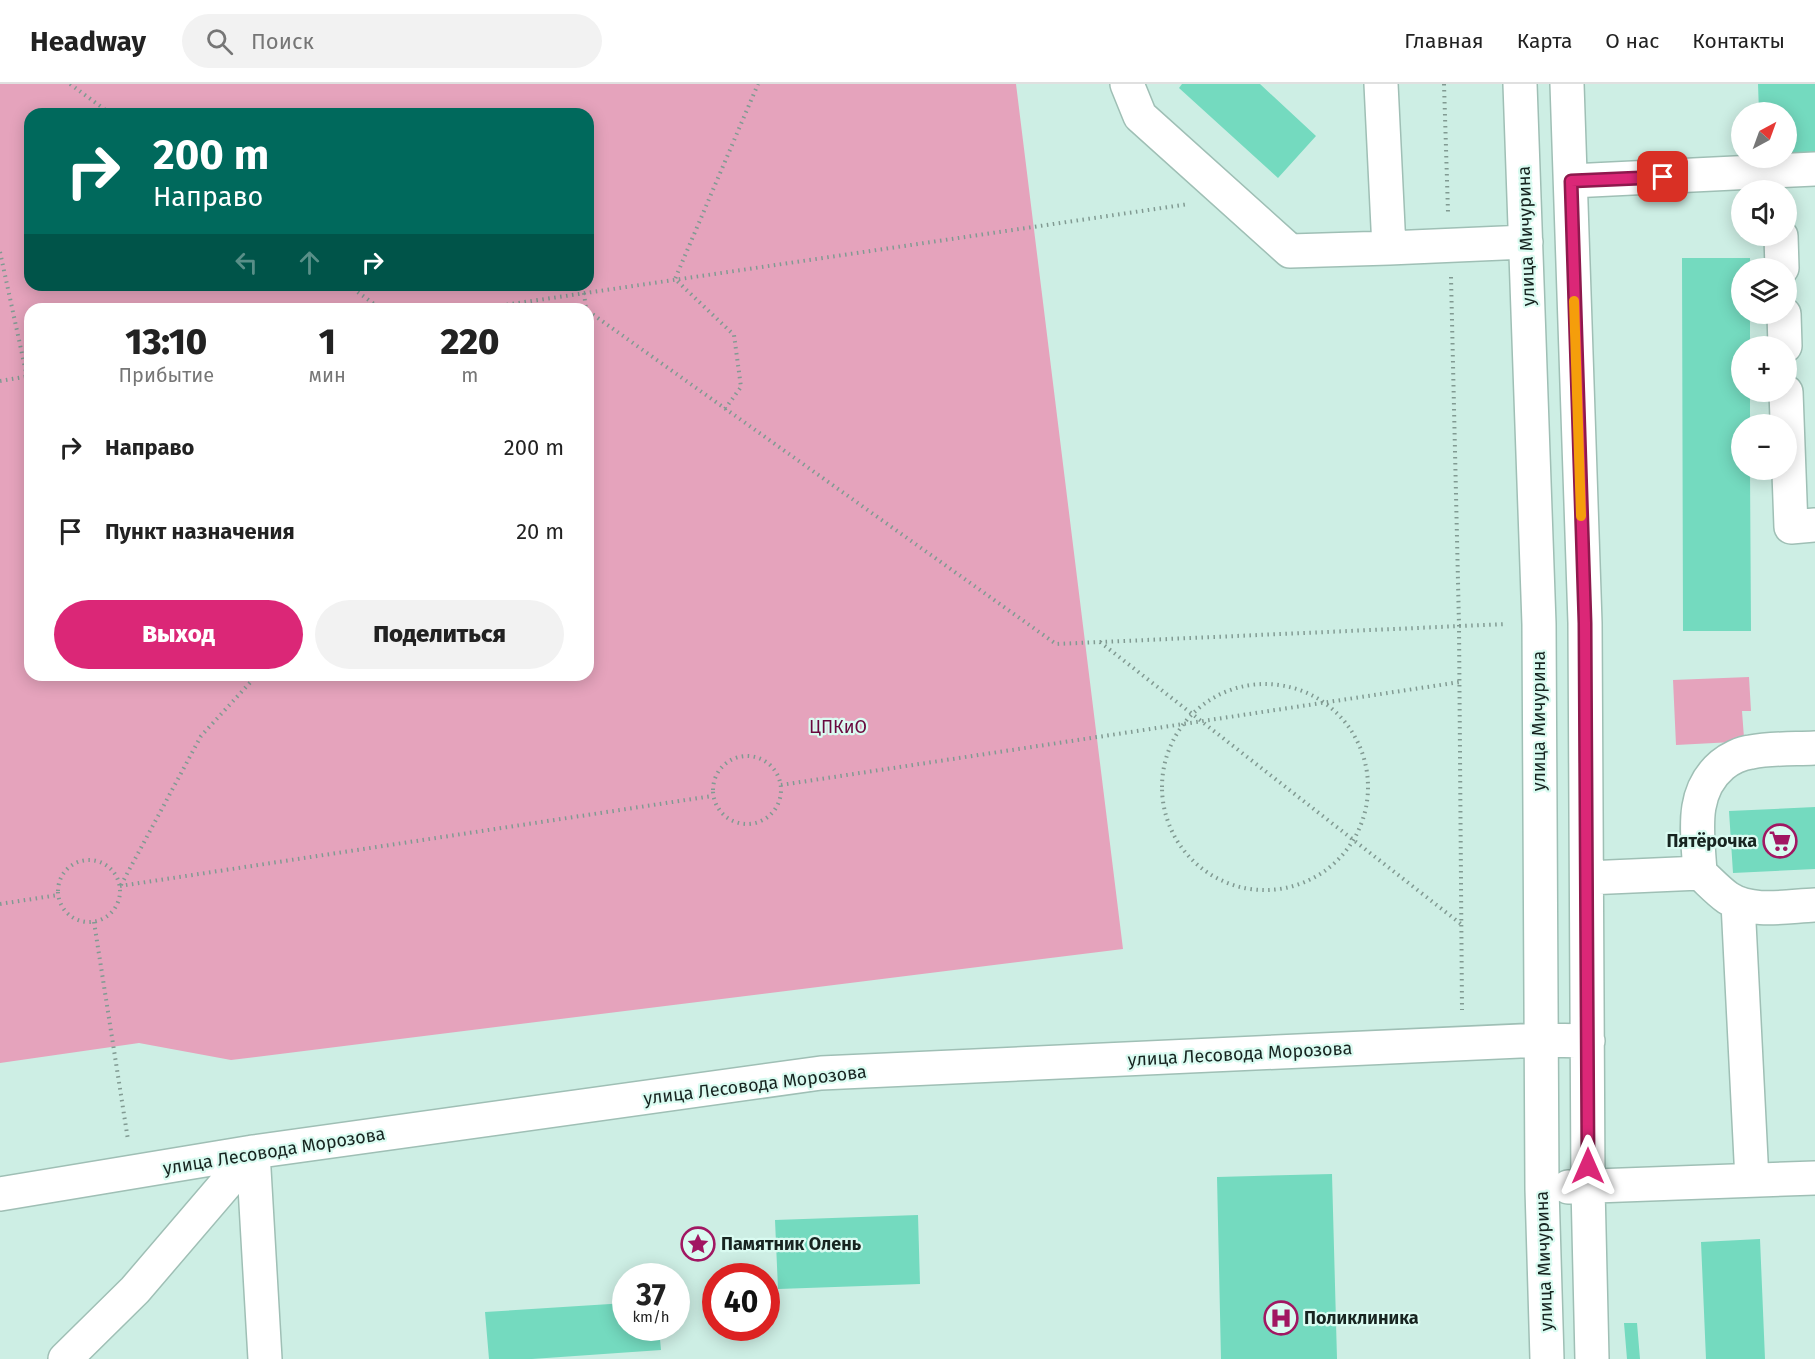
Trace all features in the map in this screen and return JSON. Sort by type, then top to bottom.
[{"type":"street","points":[[1126,84],[1140,116],[1290,251],[1526,242]]},
{"type":"street","points":[[1381,84],[1389,248]]},
{"type":"street","name":"улица Мичурина","points":[[1521,84],[1539,624],[1540,1040],[1547,1359]]},
{"type":"street","points":[[1568,84],[1585,623],[1588,1187],[1592,1359]]},
{"type":"street","points":[[1782,180],[1815,169]]},
{"type":"street","points":[[1571,181],[1731,181]]},
{"type":"street","points":[[1786,402],[1791,527],[1815,525]]},
{"type":"street","points":[[1700,873],[1697,814],[1702,791],[1713,772],[1727,761],[1749,752],[1815,748]]},
{"type":"street","points":[[1587,878],[1700,873],[1738,903],[1761,908],[1815,905]]},
{"type":"street","points":[[1738,903],[1752,1180]]},
{"type":"street","name":"улица Лесовода Морозова","points":[[0,1194],[253,1152],[821,1073],[1540,1040],[1588,1041]]},
{"type":"street","points":[[65,1359],[135,1290],[253,1152]]},
{"type":"street","points":[[253,1152],[265,1359]]},
{"type":"street","points":[[1542,1189],[1815,1178]]},
{"type":"path","points":[[70,84],[103,108]]},
{"type":"path","points":[[675,279],[758,84]]},
{"type":"path","points":[[1444,84],[1459,625],[1462,1044]]},
{"type":"path","points":[[517,303],[1231,198]]},
{"type":"path","points":[[0,252],[24,355]]},
{"type":"path","points":[[675,279],[735,335],[741,387],[725,409]]},
{"type":"path","points":[[356,291],[373,303]]},
{"type":"path","points":[[584,293],[586,303]]},
{"type":"path","points":[[594,315],[1056,644],[1459,625],[1539,624]]},
{"type":"path","points":[[0,381],[24,378]]},
{"type":"path","points":[[1100,642],[1462,924]]},
{"type":"path","points":[[120,886],[201,736],[251,681]]},
{"type":"path","points":[[781,785],[1460,682]]},
{"type":"path","points":[[1266,683],[1287,686],[1307,692],[1325,702],[1341,717],[1354,735],[1364,755],[1368,776],[1368,798],[1363,820],[1354,840],[1341,858],[1323,873],[1304,883],[1282,889],[1260,891],[1237,887],[1198,866],[1183,850],[1171,831],[1164,809],[1161,787],[1164,764],[1171,743],[1182,724],[1208,700],[1246,685],[1266,683]]},
{"type":"path","points":[[741,756],[755,757],[767,763],[776,772],[781,785],[780,799],[774,811],[764,820],[752,824],[739,824],[726,818],[717,808],[712,796],[713,782],[719,770],[729,761],[741,756]]},
{"type":"path","points":[[120,886],[712,796]]},
{"type":"path","points":[[85,859],[97,860],[108,865],[116,874],[120,886],[120,898],[115,909],[106,918],[94,922],[82,921],[70,916],[58,895],[59,883],[64,872],[73,863],[85,859]]},
{"type":"path","points":[[0,904],[58,895]]},
{"type":"path","points":[[94,922],[133,1172]]},
{"type":"green space","name":"ЦПКиО","points":[[0,84],[1016,84],[1123,949],[231,1060],[139,1043],[0,1063]]},
{"type":"green space","points":[[1749,677],[1751,711],[1742,711],[1744,738],[1733,742],[1676,745],[1673,680]]},
{"type":"building","points":[[1182,84],[1260,84],[1316,136],[1278,178],[1179,88]]},
{"type":"building","points":[[1758,84],[1815,84],[1815,157],[1797,157],[1797,102],[1759,102]]},
{"type":"building","points":[[1682,258],[1731,258],[1731,324],[1750,324],[1750,336],[1731,336],[1731,402],[1750,402],[1750,414],[1731,414],[1731,480],[1750,480],[1751,631],[1683,631]]},
{"type":"building","points":[[1815,807],[1815,869],[1733,873],[1729,811]]},
{"type":"building","points":[[1332,1174],[1337,1359],[1221,1359],[1217,1177]]},
{"type":"building","points":[[918,1215],[920,1284],[780,1289],[780,1263],[777,1263],[775,1220]]},
{"type":"building","points":[[1760,1239],[1765,1359],[1706,1359],[1701,1242]]},
{"type":"building","points":[[612,1304],[612,1341],[660,1341],[661,1350],[532,1359],[489,1359],[485,1312]]},
{"type":"building","points":[[1624,1323],[1637,1323],[1640,1359],[1627,1359]]},
{"type":"slow traffic","points":[[1574,301],[1581,516]]},
{"type":"place","name":"Пятёрочка","points":[[1780,841]]},
{"type":"place","name":"Памятник Олень","points":[[698,1244]]},
{"type":"place","name":"Поликлиника","points":[[1281,1318]]},
{"type":"route","points":[[1588,1166],[1585,623],[1571,181],[1663,177]]}]
